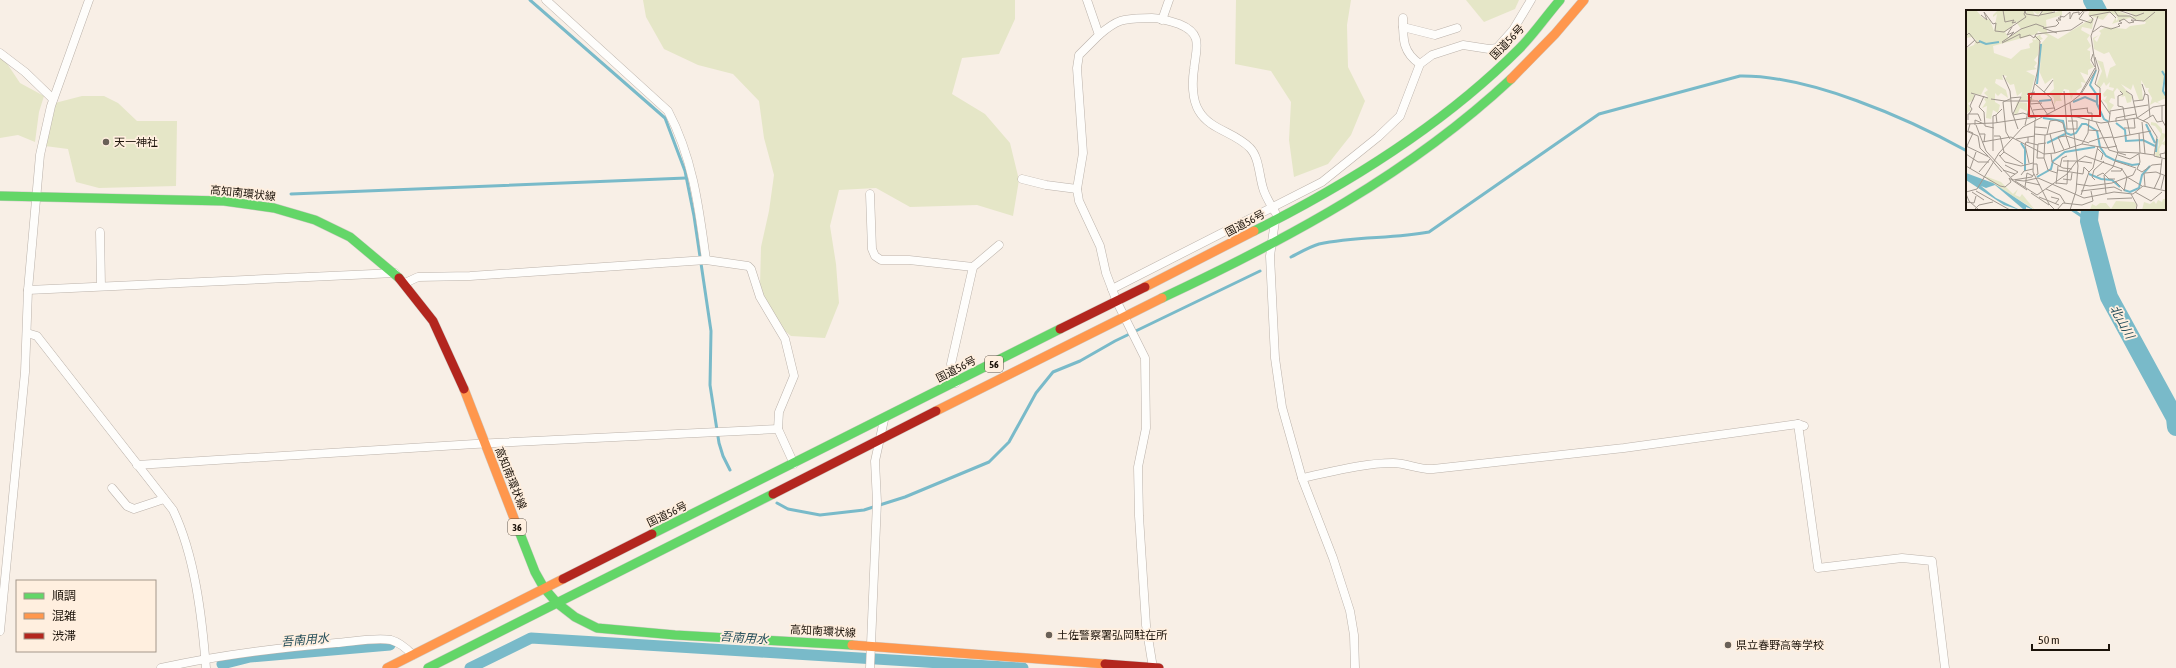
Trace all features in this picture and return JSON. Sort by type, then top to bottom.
[{"type":"main road","name":"国道56号","points":[[387,668],[1117,302],[1277,220],[1362,173],[1417,137],[1472,93],[1521,48],[1560,0]]},
{"type":"main road","name":"56","points":[[428,668],[1124,315],[1271,244],[1371,188],[1426,149],[1488,100],[1529,63],[1584,0]]},
{"type":"main road","name":"高知南環状線","points":[[0,196],[224,201],[274,208],[315,220],[350,237],[379,258],[405,283],[433,321],[447,348],[535,572],[544,588],[557,603],[575,617],[597,628],[675,636],[1159,668]]},
{"type":"street","points":[[0,631],[12,515],[27,333],[28,290],[35,197],[40,154],[53,99],[89,0]]},
{"type":"street","points":[[546,0],[668,111],[678,129],[692,171],[705,260]]},
{"type":"street","points":[[1087,0],[1099,35]]},
{"type":"street","points":[[1162,20],[1169,0]]},
{"type":"street","points":[[1112,289],[1322,182],[1378,137],[1400,116],[1410,96],[1420,64],[1432,55],[1463,45],[1489,49],[1497,48],[1513,30],[1531,0]]},
{"type":"street","points":[[1404,18],[1405,49],[1412,58],[1420,64]]},
{"type":"street","points":[[1153,668],[1146,618],[1139,516],[1138,467],[1146,428],[1145,358],[1117,302],[1100,246],[1079,201],[1077,190],[1083,153],[1078,62],[1079,55],[1113,23],[1123,19],[1162,20],[1188,28],[1197,38],[1198,48],[1193,70],[1193,84],[1194,101],[1198,111],[1207,121],[1242,141],[1251,148],[1256,159],[1263,190],[1273,208],[1277,220],[1271,244],[1270,262],[1275,358],[1282,407],[1302,478],[1333,558],[1350,611],[1354,635],[1355,668]]},
{"type":"street","points":[[1404,27],[1419,30],[1423,34],[1435,35],[1457,28]]},
{"type":"street","points":[[0,53],[25,72],[53,99]]},
{"type":"street","points":[[1022,178],[1046,185],[1077,190]]},
{"type":"street","points":[[870,194],[872,250],[875,256],[881,260],[909,260],[973,267]]},
{"type":"street","points":[[100,232],[101,286]]},
{"type":"street","points":[[956,383],[951,364],[973,267],[999,245]]},
{"type":"street","points":[[405,283],[418,277],[470,276],[705,260],[748,266],[751,269],[760,297],[785,338],[794,376],[779,412],[778,429],[794,464]]},
{"type":"street","points":[[28,290],[395,273]]},
{"type":"street","points":[[27,333],[37,336],[173,510],[181,527],[199,605],[206,668]]},
{"type":"street","points":[[870,664],[877,502],[875,462],[878,441],[884,420]]},
{"type":"street","points":[[1302,478],[1340,470],[1393,463],[1408,465],[1424,470],[1624,448],[1801,425],[1818,568],[1902,558],[1932,561],[1945,668]]},
{"type":"street","points":[[137,465],[484,443],[778,429]]},
{"type":"street","points":[[112,488],[127,506],[134,509],[164,499]]},
{"type":"street","points":[[161,668],[205,658],[259,650],[390,640],[403,646],[413,655]]},
{"type":"green space","points":[[643,0],[1015,0],[1015,19],[999,54],[962,58],[952,94],[985,114],[1010,143],[1019,180],[1013,216],[977,205],[910,207],[876,188],[839,190],[830,226],[836,264],[839,303],[825,338],[791,336],[771,320],[760,285],[761,247],[769,211],[774,175],[764,138],[759,101],[733,74],[698,65],[664,49],[646,17]]},
{"type":"green space","points":[[1236,0],[1351,0],[1347,25],[1348,67],[1365,101],[1351,135],[1328,164],[1294,177],[1289,140],[1291,102],[1271,71],[1235,64]]},
{"type":"green space","points":[[1466,0],[1519,0],[1515,9],[1484,22]]},
{"type":"green space","points":[[0,53],[20,83],[44,96],[39,112],[35,142],[18,135],[0,138]]},
{"type":"green space","points":[[82,96],[104,96],[118,103],[137,121],[177,121],[176,186],[99,188],[76,182],[68,149],[45,146],[55,103]]},
{"type":"waterway","points":[[530,0],[665,118],[685,171],[694,216],[711,331],[710,385],[719,443],[723,456],[730,470]]},
{"type":"waterway","name":"北山川","points":[[2092,0],[2097,10]]},
{"type":"waterway","points":[[1291,257],[1315,245],[1333,241],[1402,236],[1429,232],[1599,114],[1740,76],[1767,78],[1796,83],[1857,101],[1916,125],[1966,150]]},
{"type":"waterway","points":[[291,194],[686,178]]},
{"type":"waterway","points":[[2072,210],[2089,221]]},
{"type":"waterway","name":"北山川","points":[[2090,210],[2089,221],[2109,297],[2175,418],[2176,427]]},
{"type":"waterway","points":[[777,503],[788,509],[820,515],[864,510],[905,497],[989,462],[1009,442],[1036,393],[1053,372],[1080,361],[1115,341],[1260,271]]},
{"type":"waterway","name":"吾南用水","points":[[470,668],[531,638],[1023,668]]},
{"type":"waterway","name":"吾南用水","points":[[222,664],[250,657],[390,645]]},
{"type":"traffic: fast","points":[[1254,231],[1290,213],[1360,172],[1394,150],[1459,103],[1490,77],[1519,49],[1560,0]]},
{"type":"traffic: fast","points":[[1162,298],[1209,276],[1301,228],[1346,202],[1431,145],[1472,113],[1511,79]]},
{"type":"traffic: fast","points":[[0,196],[224,201],[274,208],[315,220],[350,237],[399,278]]},
{"type":"traffic: fast","points":[[652,534],[1060,329]]},
{"type":"traffic: fast","points":[[428,668],[773,494]]},
{"type":"traffic: fast","points":[[517,526],[535,572],[544,588],[557,603],[575,617],[597,628],[675,635],[852,645]]},
{"type":"traffic: slow","points":[[1511,79],[1555,34],[1584,0]]},
{"type":"traffic: slow","points":[[1145,287],[1254,231]]},
{"type":"traffic: slow","points":[[936,411],[1162,298]]},
{"type":"traffic: slow","points":[[464,389],[517,526]]},
{"type":"traffic: slow","points":[[387,668],[563,579]]},
{"type":"traffic: slow","points":[[852,645],[1105,664]]},
{"type":"traffic: jam","points":[[399,278],[433,321],[464,389]]},
{"type":"traffic: jam","points":[[1060,329],[1145,287]]},
{"type":"traffic: jam","points":[[773,494],[936,411]]},
{"type":"traffic: jam","points":[[563,579],[652,534]]},
{"type":"traffic: jam","points":[[1105,664],[1159,668]]},
{"type":"place","name":"天一神社","points":[[106,142]]},
{"type":"place","name":"土佐警察署弘岡駐在所","points":[[1049,635]]},
{"type":"place","name":"県立春野高等学校","points":[[1728,645]]}]
